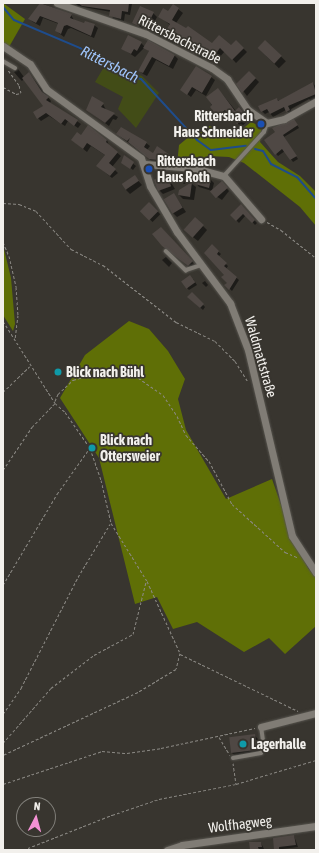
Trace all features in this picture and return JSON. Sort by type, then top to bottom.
[{"type":"street","name":"Rittersbachstraße","points":[[57,3],[146,34],[212,68],[227,79],[247,109],[267,123]]},
{"type":"street","name":"Waldmattstraße","points":[[3,46],[30,64],[46,89],[138,155],[144,164],[150,186],[163,208],[234,310],[257,383],[292,536],[307,562],[316,573]]},
{"type":"street","points":[[267,123],[284,119],[316,101]]},
{"type":"street","points":[[144,164],[194,168],[224,176],[261,219]]},
{"type":"street","points":[[261,727],[316,713]]},
{"type":"street","name":"Wolfhagweg","points":[[167,850],[182,845],[316,826]]},
{"type":"lane","points":[[3,61],[15,68]]},
{"type":"lane","points":[[224,176],[264,132],[267,123]]},
{"type":"lane","points":[[166,251],[186,270],[202,265]]},
{"type":"lane","points":[[233,758],[261,753],[264,748],[261,727]]},
{"type":"path","points":[[3,87],[16,94],[21,93],[19,85],[7,68]]},
{"type":"path","points":[[3,203],[18,204],[36,211],[71,250],[103,265],[176,322],[215,341],[234,361],[246,380],[257,383]]},
{"type":"path","points":[[261,219],[281,230],[316,258]]},
{"type":"path","points":[[3,242],[10,256],[16,287],[18,315],[15,341]]},
{"type":"path","points":[[3,321],[55,402],[90,448],[101,480],[111,523],[147,581],[180,653],[176,669],[138,692],[3,755]]},
{"type":"path","points":[[3,392],[30,365]]},
{"type":"path","points":[[3,470],[32,427],[55,402],[58,394],[73,380],[96,373],[130,372],[163,395],[177,416],[186,435],[209,461],[232,504],[285,552],[307,562]]},
{"type":"path","points":[[3,585],[57,494],[90,448]]},
{"type":"path","points":[[3,714],[21,688],[78,577],[111,523]]},
{"type":"path","points":[[3,743],[51,688],[94,655],[134,634],[147,581]]},
{"type":"path","points":[[180,653],[307,715]]},
{"type":"path","points":[[3,784],[102,751],[127,754],[261,727]]},
{"type":"path","points":[[23,850],[112,815],[159,800],[236,784],[316,760]]},
{"type":"green space","points":[[3,3],[25,19],[9,47],[3,44]]},
{"type":"green space","points":[[107,62],[142,76],[159,93],[136,128],[118,109],[123,97],[95,82]]},
{"type":"green space","points":[[251,122],[262,127],[260,142],[278,162],[300,176],[316,192],[316,226],[300,207],[244,163],[229,157],[208,156],[196,165],[177,165],[179,145],[196,131],[201,132],[209,126],[235,135]]},
{"type":"green space","points":[[3,245],[11,278],[15,324],[13,331],[3,315]]},
{"type":"green space","points":[[129,321],[149,329],[168,351],[185,379],[178,399],[186,430],[226,499],[272,479],[292,536],[308,568],[316,578],[316,626],[285,654],[269,638],[244,652],[197,622],[173,629],[157,597],[135,604],[99,458],[60,398],[85,355]]},
{"type":"building","points":[[40,3],[72,14],[70,18],[84,23],[85,21],[95,24],[91,36],[67,25],[64,26],[61,34],[55,31],[58,23],[40,16],[36,23],[28,19]]},
{"type":"building","points":[[78,3],[129,3],[128,12],[122,11],[121,19],[109,16],[110,10],[82,6]]},
{"type":"building","points":[[173,4],[179,8],[172,20],[186,28],[188,26],[212,43],[219,35],[231,45],[236,40],[244,48],[232,60],[220,48],[214,56],[204,48],[199,56],[191,52],[194,47],[176,33],[171,41],[162,37],[170,24],[158,17],[163,8],[168,11]]},
{"type":"building","points":[[140,6],[154,12],[149,22],[143,19],[139,26],[132,23]]},
{"type":"building","points":[[128,35],[142,42],[137,51],[134,49],[131,54],[121,49]]},
{"type":"building","points":[[148,40],[175,55],[169,66],[152,57],[143,73],[138,71],[149,51],[143,48]]},
{"type":"building","points":[[265,40],[282,56],[274,64],[257,48]]},
{"type":"building","points":[[196,66],[212,76],[202,93],[192,87],[187,95],[180,90]]},
{"type":"building","points":[[249,71],[256,78],[242,93],[236,84]]},
{"type":"building","points":[[29,72],[42,92],[49,97],[46,100],[78,120],[74,126],[65,119],[61,124],[46,113],[37,119],[33,112],[43,106],[22,78]]},
{"type":"building","points":[[313,82],[316,94],[288,106],[290,110],[286,112],[284,107],[270,114],[267,109],[261,112],[258,106],[277,98],[278,101]]},
{"type":"building","points":[[218,88],[235,111],[239,107],[246,116],[237,124],[225,110],[217,116],[210,107],[212,105],[206,97]]},
{"type":"building","points":[[92,96],[104,103],[101,107],[115,113],[105,123],[86,110]]},
{"type":"building","points":[[294,119],[298,125],[283,135],[297,156],[290,160],[282,149],[275,155],[264,140],[275,132],[272,128]]},
{"type":"building","points":[[88,125],[107,140],[106,142],[118,152],[109,163],[116,169],[110,176],[96,166],[105,155],[87,143],[83,149],[71,140],[77,132],[81,135]]},
{"type":"building","points":[[121,127],[147,142],[144,147],[153,153],[157,146],[170,155],[166,161],[149,159],[128,142],[130,138],[127,141],[116,134]]},
{"type":"building","points":[[124,155],[134,162],[130,169],[121,163]]},
{"type":"building","points":[[135,175],[139,181],[126,190],[122,184]]},
{"type":"building","points":[[167,175],[171,186],[158,191],[154,180]]},
{"type":"building","points":[[181,175],[199,178],[199,175],[211,179],[209,188],[195,184],[191,177],[180,182]]},
{"type":"building","points":[[222,181],[228,188],[216,198],[210,191]]},
{"type":"building","points":[[192,182],[190,197],[178,195],[179,190]]},
{"type":"building","points":[[174,193],[183,208],[172,214],[164,199]]},
{"type":"building","points":[[149,202],[158,211],[149,220],[140,211]]},
{"type":"building","points":[[241,204],[255,220],[252,223],[243,214],[236,221],[230,215]]},
{"type":"building","points":[[195,217],[204,225],[193,238],[184,230]]},
{"type":"building","points":[[161,227],[193,261],[188,266],[162,246],[152,234]]},
{"type":"building","points":[[212,244],[219,251],[217,254],[227,263],[224,266],[237,277],[229,290],[224,285],[227,283],[221,277],[224,275],[204,253]]},
{"type":"building","points":[[190,275],[195,282],[186,289],[181,281]]},
{"type":"building","points":[[192,292],[204,304],[200,308],[187,297]]},
{"type":"building","name":"Lagerhalle","points":[[255,734],[257,750],[231,753],[229,737]]},
{"type":"building","points":[[294,835],[296,845],[279,847],[279,850],[274,850],[273,838]]},
{"type":"building","points":[[249,842],[261,842],[262,847],[258,847],[259,850],[250,850]]},
{"type":"waterway","name":"Rittersbach","points":[[3,7],[14,20],[80,48],[117,70],[141,79],[197,140],[211,150],[246,146]]},
{"type":"waterway","points":[[255,149],[263,151],[271,164],[297,177],[316,199]]},
{"type":"place","name":"Rittersbach Haus Schneider","points":[[261,124]]},
{"type":"place","name":"Rittersbach Haus Roth","points":[[149,169]]},
{"type":"place","name":"Blick nach Bühl","points":[[58,372]]},
{"type":"place","name":"Blick nach Ottersweier","points":[[92,448]]},
{"type":"place","name":"Lagerhalle","points":[[243,744]]}]
